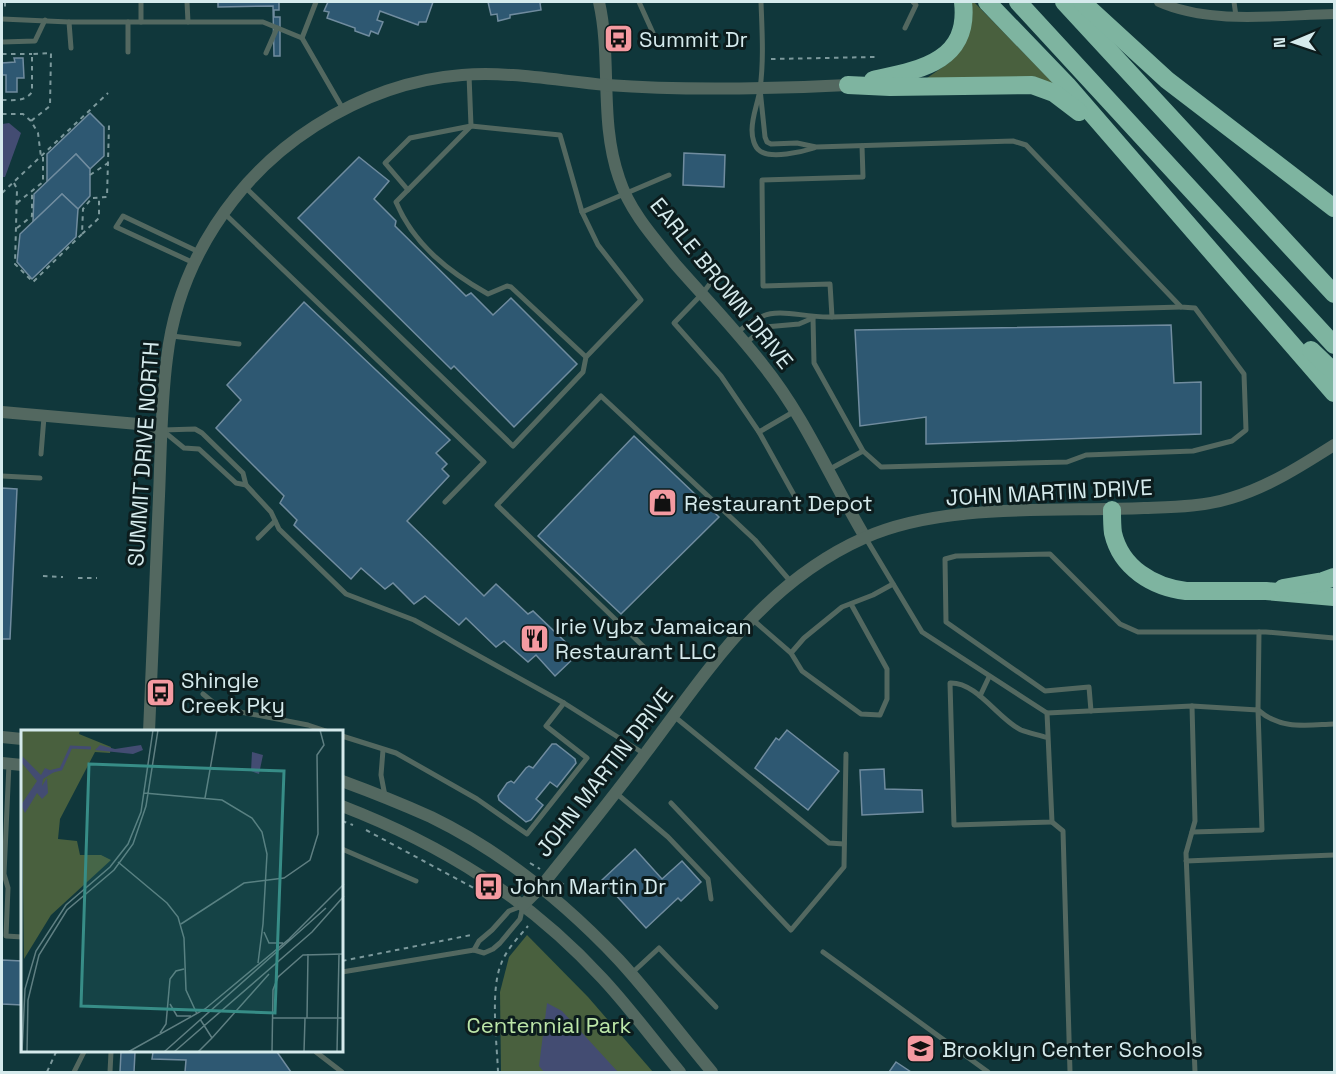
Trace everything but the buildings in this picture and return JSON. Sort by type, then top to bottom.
[{"type":"highway","points":[[848,85],[917,70],[940,60],[948,53],[959,36],[963,18],[963,2]]},
{"type":"highway","points":[[987,2],[1067,86],[1227,270],[1334,387]]},
{"type":"highway","points":[[1018,2],[1335,345]]},
{"type":"highway","points":[[1064,2],[1335,294]]},
{"type":"highway","points":[[1082,2],[1174,86],[1335,208]]},
{"type":"highway","points":[[848,85],[891,87],[1032,85],[1054,93],[1065,100],[1115,141]]},
{"type":"highway","points":[[1112,510],[1113,532],[1117,544],[1132,566],[1148,579],[1186,591],[1266,591],[1335,597]]},
{"type":"highway","points":[[1266,591],[1335,577]]},
{"type":"street","name":"EARLE BROWN DRIVE","points":[[599,2],[603,21],[608,85],[608,120],[618,176],[626,195],[646,230],[763,365],[795,411],[865,537]]},
{"type":"street","points":[[1159,2],[1186,11],[1236,16],[1335,14]]},
{"type":"street","name":"SUMMIT DRIVE NORTH","points":[[149,730],[164,383],[170,336],[179,299],[196,257],[224,213],[265,164],[299,136],[344,110],[390,89],[469,75],[531,77],[608,85],[760,89],[848,85]]},
{"type":"street","points":[[2,412],[138,424],[162,430]]},
{"type":"street","name":"JOHN MARTIN DRIVE","points":[[524,905],[540,888],[751,618],[791,582],[829,556],[865,537],[905,524],[944,516],[1188,506],[1230,499],[1269,484],[1335,445]]},
{"type":"street","points":[[2,737],[21,739]]},
{"type":"street","points":[[5,763],[21,765]]},
{"type":"street","points":[[344,782],[432,818],[481,845],[524,874],[577,919],[631,974],[712,1072]]},
{"type":"street","points":[[344,807],[431,845],[477,872],[524,905],[566,941],[602,978],[680,1072]]},
{"type":"lane","points":[[141,2],[141,22]]},
{"type":"lane","points":[[188,2],[188,22]]},
{"type":"lane","points":[[302,38],[316,2]]},
{"type":"lane","points":[[639,2],[652,33]]},
{"type":"lane","points":[[761,2],[762,59],[760,89],[752,128],[753,137],[760,152],[798,153],[816,147]]},
{"type":"lane","points":[[905,28],[916,5],[913,2]]},
{"type":"lane","points":[[1234,2],[1236,16]]},
{"type":"lane","points":[[2,19],[69,22],[263,22],[302,38],[344,110]]},
{"type":"lane","points":[[2,42],[35,41],[45,20]]},
{"type":"lane","points":[[69,22],[70,48]]},
{"type":"lane","points":[[128,22],[128,52]]},
{"type":"lane","points":[[266,54],[277,28]]},
{"type":"lane","points":[[469,75],[471,126],[396,203],[407,225],[436,259],[461,279],[488,294],[511,286],[586,357]]},
{"type":"lane","points":[[760,89],[767,142],[797,143],[816,147],[1013,141],[1026,145],[1181,306]]},
{"type":"lane","points":[[245,186],[513,446],[583,372],[586,357],[641,298],[598,245],[582,212],[560,135],[471,126],[408,139],[385,164],[408,190]]},
{"type":"lane","points":[[832,317],[830,284],[764,286],[762,180],[863,177],[862,146]]},
{"type":"lane","points":[[582,212],[669,175]]},
{"type":"lane","points":[[224,213],[484,462],[445,502]]},
{"type":"lane","points":[[123,216],[196,257],[116,226],[123,216]]},
{"type":"lane","points":[[713,261],[716,276],[674,323],[721,376],[759,432],[794,495]]},
{"type":"lane","points":[[736,334],[764,314],[794,313],[813,318],[1181,306],[1196,308],[1244,374],[1246,430],[1232,441],[1192,451],[1086,454],[1067,462],[881,467],[862,450],[814,363],[813,318]]},
{"type":"lane","points":[[745,344],[765,327],[799,324],[813,318]]},
{"type":"lane","points":[[170,336],[239,345]]},
{"type":"lane","points":[[646,649],[497,505],[601,396],[755,540],[791,582]]},
{"type":"lane","points":[[759,432],[795,411]]},
{"type":"lane","points":[[40,454],[44,417]]},
{"type":"lane","points":[[162,430],[195,429],[201,433],[243,473],[246,485],[271,512],[279,529],[346,594],[414,620],[564,703],[645,754]]},
{"type":"lane","points":[[162,430],[184,448],[199,449],[236,483],[246,485]]},
{"type":"lane","points":[[828,470],[862,450]]},
{"type":"lane","points":[[2,476],[40,478]]},
{"type":"lane","points":[[258,538],[275,521]]},
{"type":"lane","points":[[865,537],[922,632],[1047,713],[1192,706],[1258,710],[1268,718],[1288,726],[1335,724]]},
{"type":"lane","points":[[1091,711],[1089,687],[1045,691],[946,622],[945,559],[956,556],[1050,554],[1120,624],[1138,632],[1259,632],[1335,638]]},
{"type":"lane","points":[[791,653],[804,638],[842,608],[893,584]]},
{"type":"lane","points":[[751,618],[791,653],[802,672],[861,714],[880,715],[887,699],[887,669],[851,604]]},
{"type":"lane","points":[[1192,832],[1262,830],[1258,710],[1259,632]]},
{"type":"lane","points":[[980,696],[989,677]]},
{"type":"lane","points":[[1048,738],[1019,729],[980,696],[958,683],[950,683],[954,825],[1052,822],[1063,831],[1070,1072]]},
{"type":"lane","points":[[202,694],[220,708],[323,730]]},
{"type":"lane","points":[[344,737],[396,753],[477,799],[527,834],[587,758],[546,726],[564,703]]},
{"type":"lane","points":[[1192,706],[1195,821],[1186,861],[1195,1072]]},
{"type":"lane","points":[[1047,713],[1052,822]]},
{"type":"lane","points":[[673,716],[829,843],[844,844]]},
{"type":"lane","points":[[383,750],[381,775],[386,798]]},
{"type":"lane","points":[[671,803],[791,930],[844,867],[846,754]]},
{"type":"lane","points":[[5,763],[4,874],[8,888],[6,936],[21,937]]},
{"type":"lane","points":[[615,792],[668,837],[708,879],[711,898]]},
{"type":"lane","points":[[344,850],[416,881]]},
{"type":"lane","points":[[1186,861],[1335,855]]},
{"type":"lane","points":[[474,950],[509,910],[524,905]]},
{"type":"lane","points":[[344,972],[474,950],[484,953],[493,950],[520,919],[524,905]]},
{"type":"lane","points":[[631,974],[659,948],[716,1007]]},
{"type":"lane","points":[[823,952],[988,1072]]},
{"type":"lane","points":[[74,1072],[84,1053]]},
{"type":"lane","points":[[110,1072],[111,1053]]},
{"type":"lane","points":[[317,1053],[340,1070]]},
{"type":"path","points":[[2,54],[51,53],[50,106],[31,121]]},
{"type":"path","points":[[2,100],[23,99],[32,92],[32,54]]},
{"type":"path","points":[[762,59],[875,57]]},
{"type":"path","points":[[2,193],[108,93]]},
{"type":"path","points":[[2,114],[22,114],[31,121],[38,133],[42,156],[43,182],[17,203]]},
{"type":"path","points":[[82,234],[82,209],[92,198],[107,197],[109,125]]},
{"type":"path","points":[[90,175],[108,162]]},
{"type":"path","points":[[14,183],[17,189],[15,264],[33,282],[99,218],[99,197]]},
{"type":"path","points":[[16,229],[32,216],[32,191]]},
{"type":"path","points":[[43,576],[63,577]]},
{"type":"path","points":[[78,578],[97,578]]},
{"type":"path","points":[[344,822],[361,827],[490,897]]},
{"type":"path","points":[[498,1072],[496,1012],[498,974],[507,952],[528,926]]},
{"type":"path","points":[[344,961],[474,934]]},
{"type":"path","points":[[47,1072],[56,1053]]},
{"type":"green space","points":[[969,2],[974,2],[1056,86],[927,78],[950,62],[957,53]]},
{"type":"green space","name":"Centennial Park","points":[[527,935],[588,997],[653,1072],[501,1072],[500,992],[509,957]]},
{"type":"water","points":[[9,123],[21,133],[5,177],[2,177],[2,124]]},
{"type":"water","points":[[547,1003],[562,1011],[618,1072],[544,1072],[539,1066]]},
{"type":"place","name":"Summit Dr","points":[[618,39]]},
{"type":"place","name":"Restaurant Depot","points":[[663,503]]},
{"type":"place","name":"Irie Vybz Jamaican Restaurant LLC","points":[[534,639]]},
{"type":"place","name":"Shingle Creek Pky","points":[[160,693]]},
{"type":"place","name":"John Martin Dr","points":[[489,886]]},
{"type":"place","name":"Brooklyn Center Schools","points":[[921,1049]]}]
